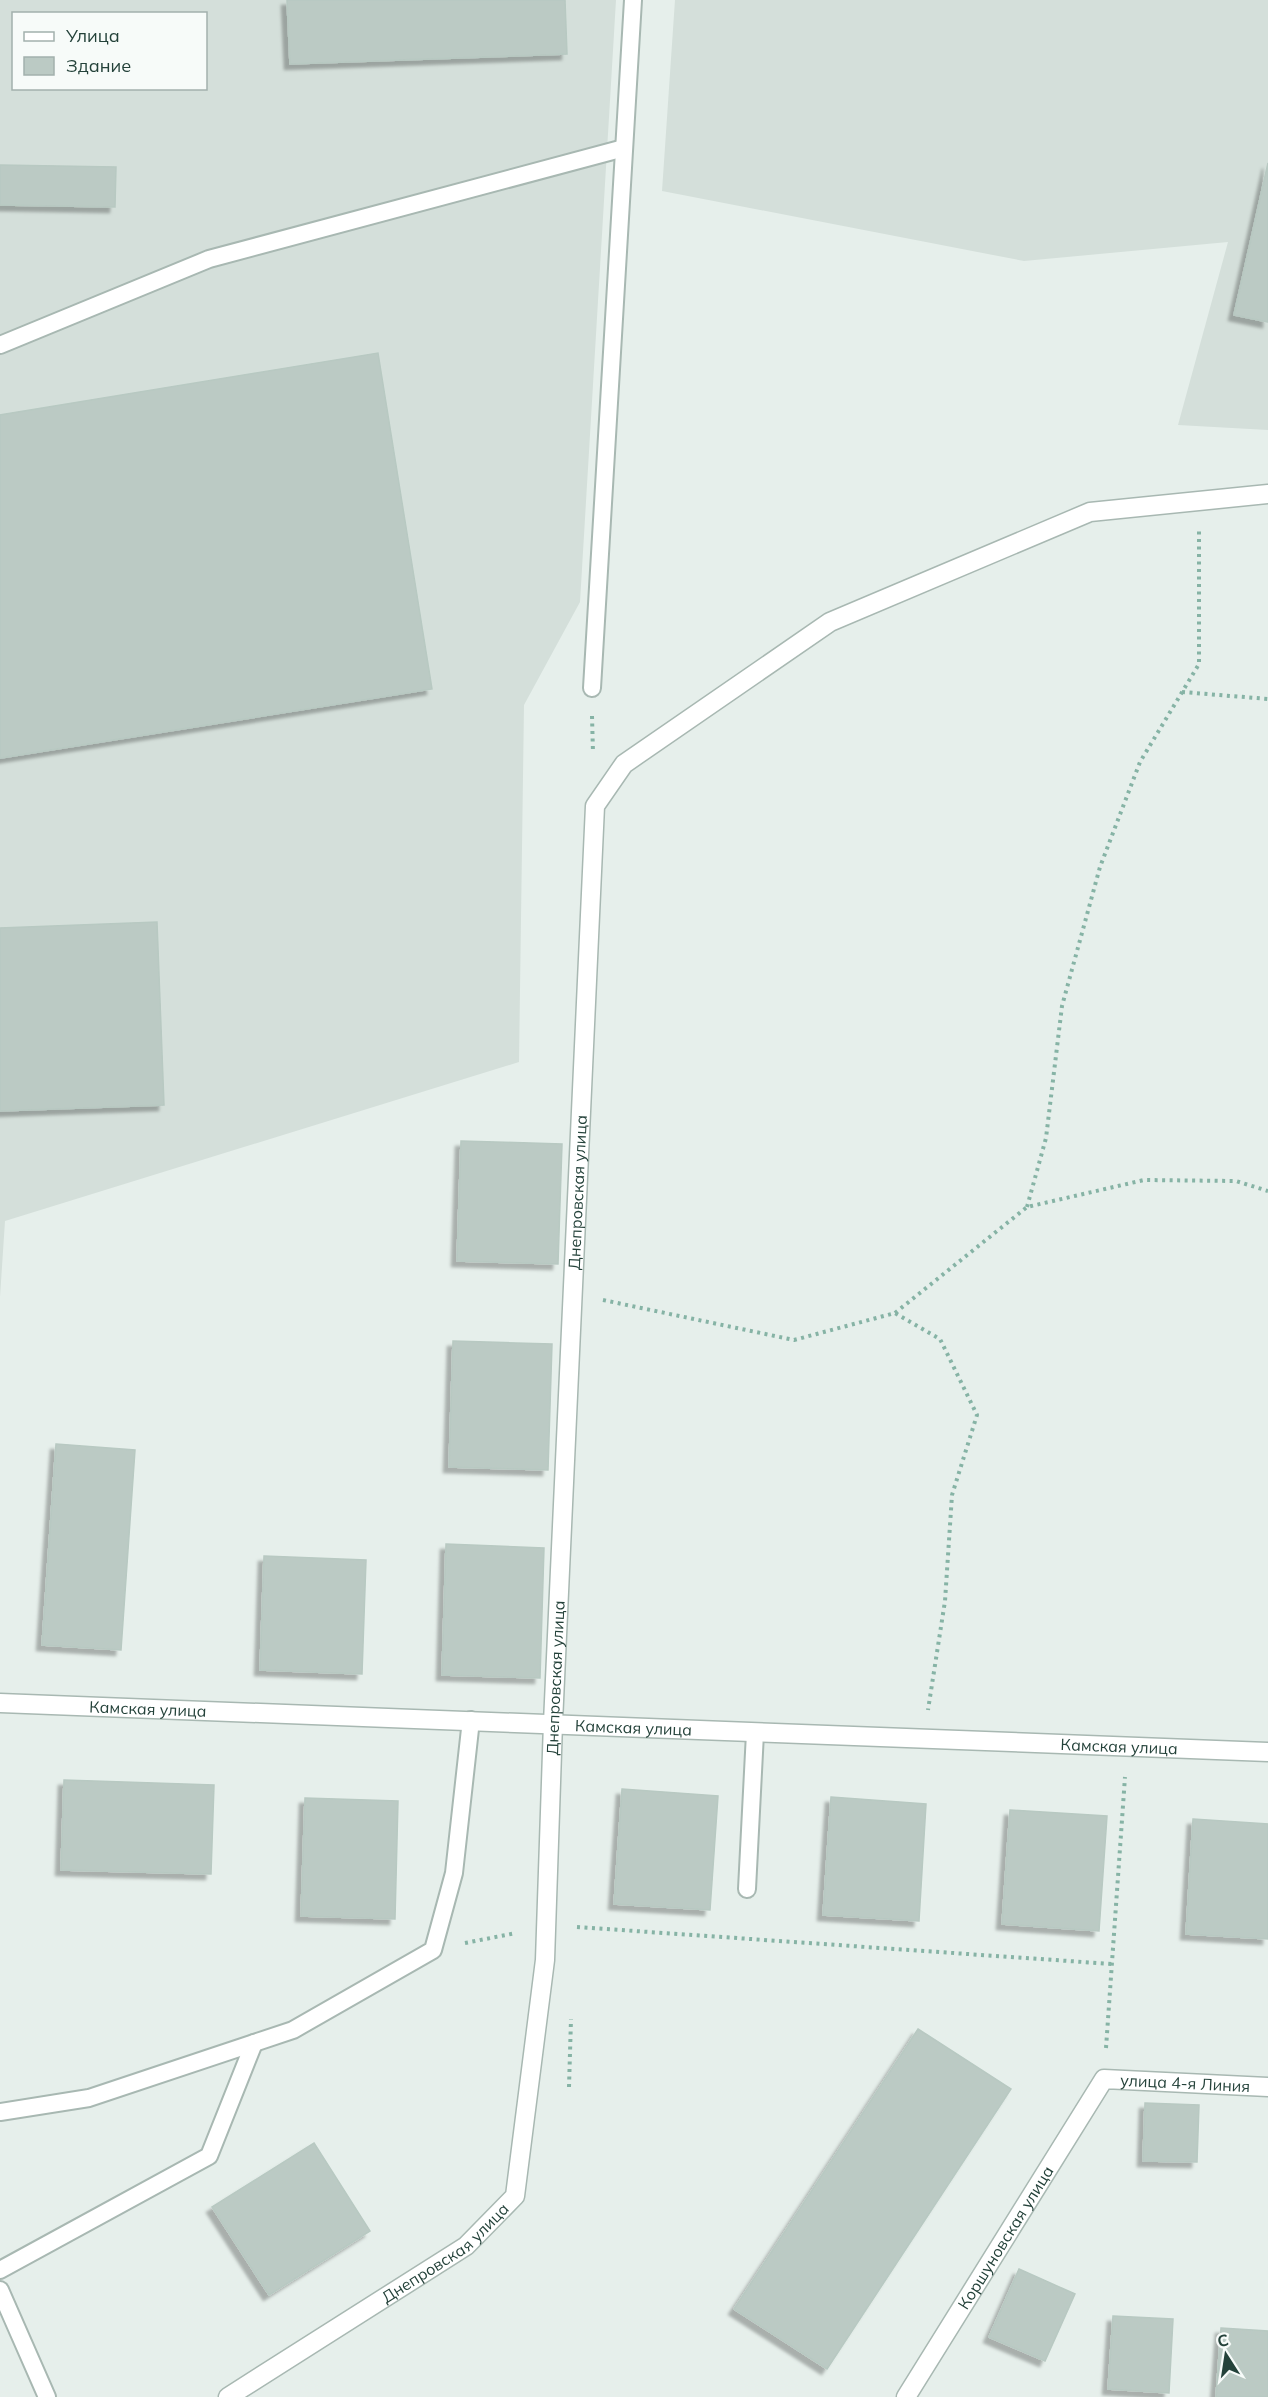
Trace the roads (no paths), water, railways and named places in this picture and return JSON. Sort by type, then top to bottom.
[{"type":"street","name":"Днепровская улица","points":[[228,2397],[466,2246],[515,2196],[545,1960],[553,1723],[595,806],[624,764],[830,622],[1090,512],[1268,494]]},
{"type":"street","name":"Камская улица","points":[[0,1703],[1268,1752]]},
{"type":"street","name":"улица 4-я Линия","points":[[1104,2079],[1268,2087]]},
{"type":"street","name":"Коршуновская улица","points":[[906,2397],[1104,2079]]},
{"type":"lane","points":[[592,688],[633,0]]},
{"type":"lane","points":[[0,345],[209,259],[624,148]]},
{"type":"lane","points":[[0,2112],[89,2098],[292,2030],[433,1950],[454,1873],[471,1720]]},
{"type":"lane","points":[[747,1889],[755,1733]]},
{"type":"lane","points":[[0,2270],[210,2156],[254,2043]]},
{"type":"lane","points":[[0,2290],[47,2397]]}]
